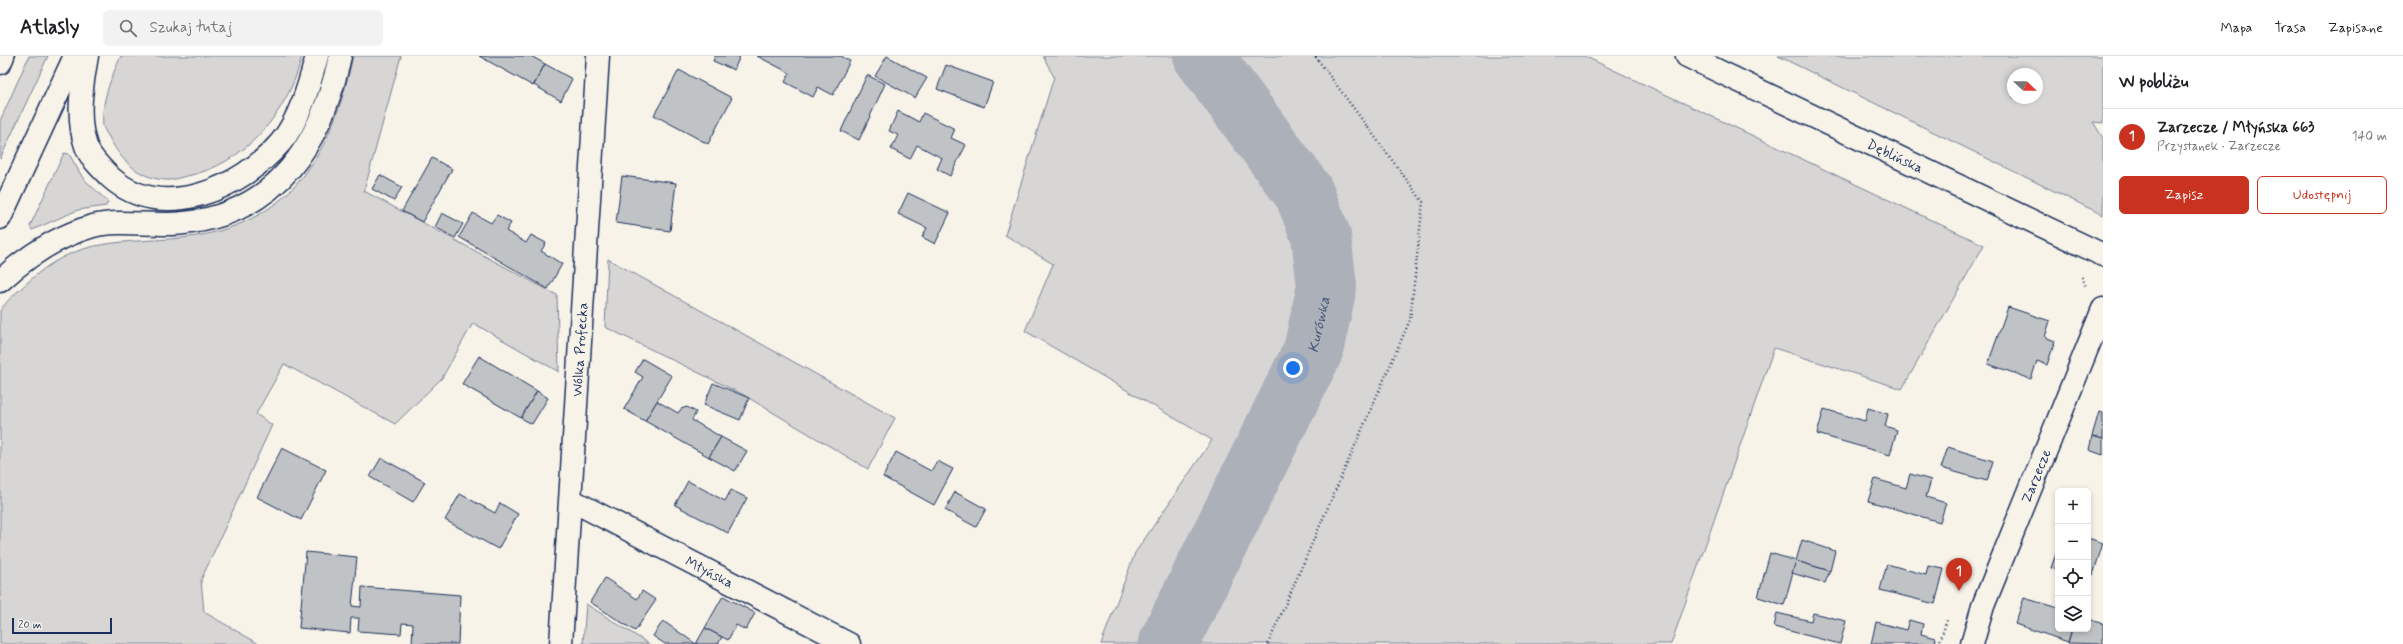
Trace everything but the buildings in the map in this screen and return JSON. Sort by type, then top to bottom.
[{"type":"main road","points":[[0,63],[3,56]]},
{"type":"main road","points":[[0,218],[74,56]]},
{"type":"main road","points":[[86,56],[82,83],[81,118],[86,147],[99,166],[116,182],[133,192],[160,198],[177,198],[194,196],[232,183],[266,158],[281,141],[293,123],[312,77],[317,56]]},
{"type":"main road","points":[[0,281],[18,264],[60,238],[89,228],[116,224],[175,224],[199,222],[235,211],[258,198],[276,185],[290,170],[317,130],[325,112],[340,56]]},
{"type":"main road","name":"Wólka Profecka","points":[[561,644],[598,56]]},
{"type":"main road","name":"Dęblińska","points":[[1687,56],[2103,255]]},
{"type":"main road","name":"Zarzecze","points":[[1972,644],[1982,606],[2103,309]]},
{"type":"main road","name":"Młyńska","points":[[571,500],[849,644]]},
{"type":"path","points":[[1268,644],[1410,320],[1423,202],[1315,56]]},
{"type":"shaded area","points":[[29,56],[48,56],[0,159],[0,121]]},
{"type":"shaded area","points":[[121,56],[302,56],[296,77],[287,97],[275,116],[261,133],[245,148],[208,170],[169,180],[150,177],[134,168],[120,155],[103,126],[105,99],[110,81]]},
{"type":"shaded area","points":[[353,56],[401,56],[364,191],[557,295],[559,372],[473,323],[442,378],[395,424],[284,364],[256,414],[272,425],[201,580],[204,612],[259,644],[0,644],[0,311],[12,296],[44,269],[77,251],[111,243],[170,239],[210,233],[244,222],[273,206],[296,184],[316,158],[331,128],[343,94]]},
{"type":"shaded area","points":[[1043,56],[1584,56],[1984,245],[1902,389],[1774,348],[1671,644],[1101,644],[1135,553],[1212,440],[1025,331],[1053,264],[1005,235],[1054,77]]},
{"type":"shaded area","points":[[1778,56],[2103,56],[2103,123],[2093,122],[2103,138],[2103,215]]},
{"type":"shaded area","points":[[64,153],[69,154],[83,178],[108,202],[106,206],[78,210],[32,230],[30,226]]},
{"type":"shaded area","points":[[608,259],[895,418],[868,469],[742,394],[605,327]]},
{"type":"shaded area","points":[[586,604],[649,644],[583,644]]},
{"type":"waterway","name":"Kurówka","points":[[1168,644],[1313,351],[1327,286],[1321,236],[1304,193],[1203,56]]},
{"type":"place","name":"Zarzecze / Młyńska 663","points":[[1959,591]]}]
